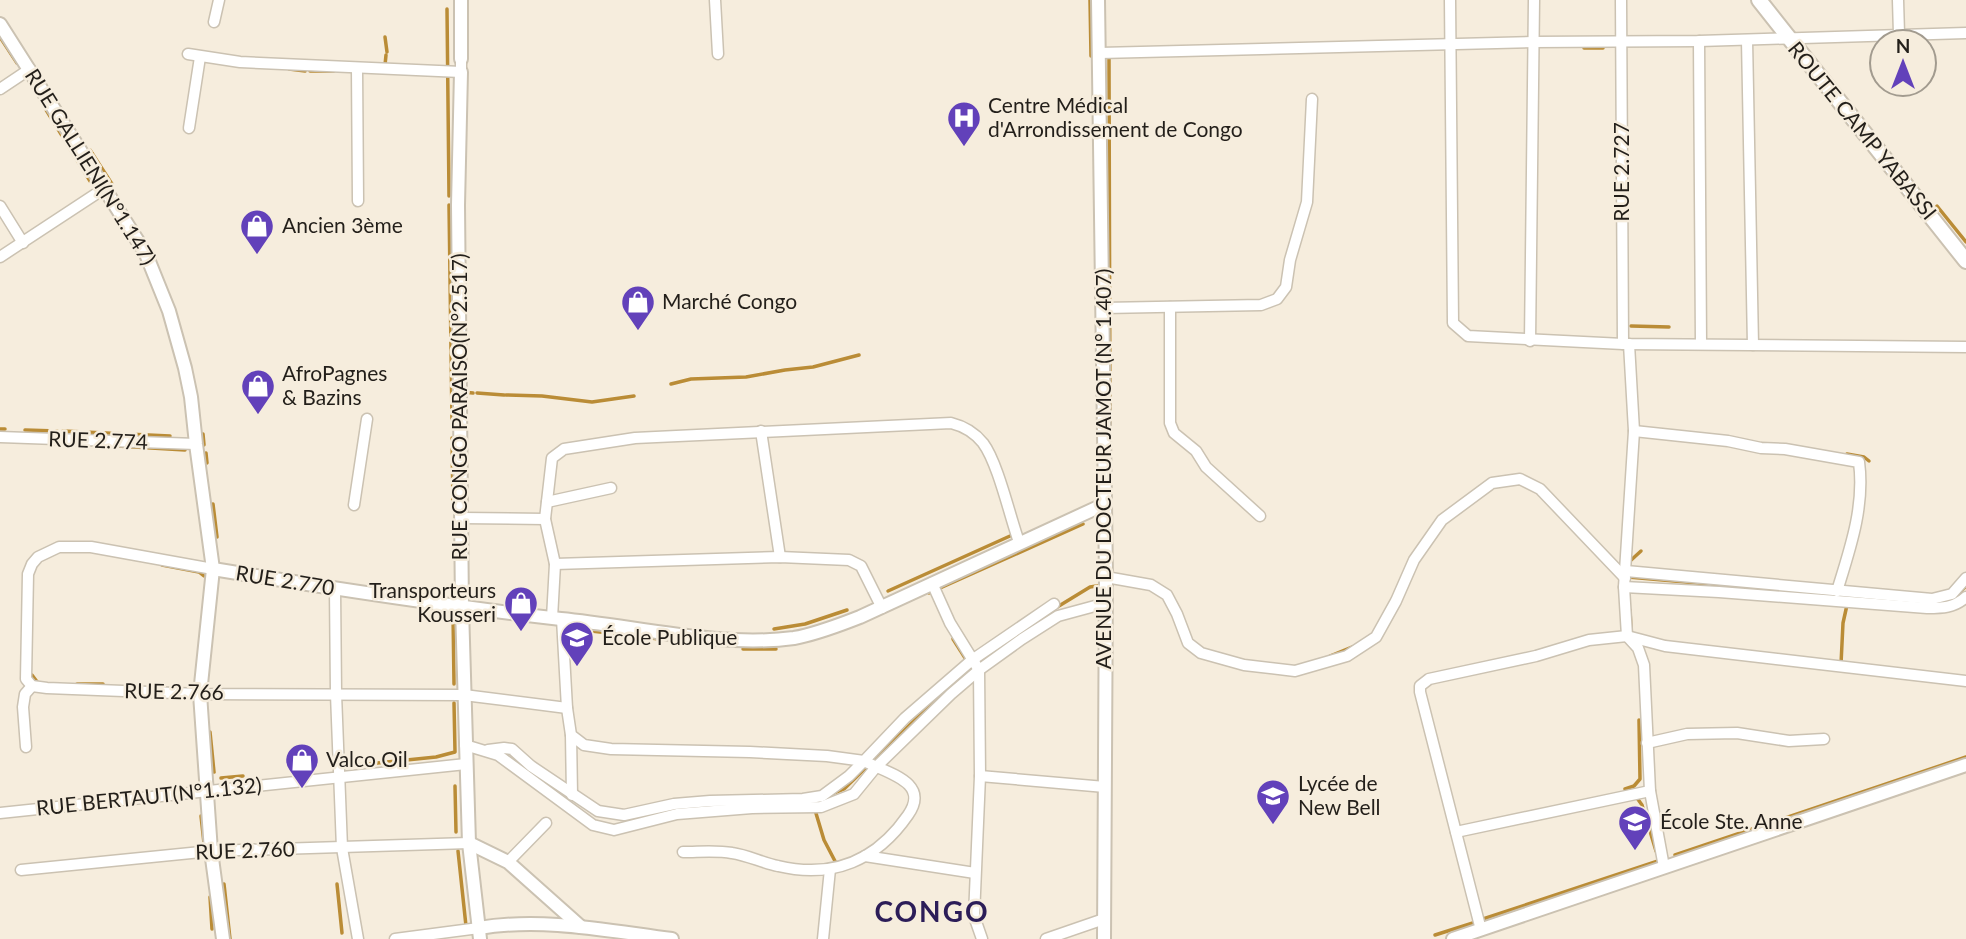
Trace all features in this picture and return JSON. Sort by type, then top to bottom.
[{"type":"main road","name":"ROUTE CAMP YABASSI","points":[[1759,0],[1966,261]]},
{"type":"street","points":[[214,22],[219,0]]},
{"type":"street","name":"RUE CONGO PARAISO(N°2.517)","points":[[461,0],[458,205],[462,608],[469,843],[480,933]]},
{"type":"street","points":[[716,0],[718,54]]},
{"type":"street","name":"AVENUE DU DOCTEUR JAMOT (N° 1.407)","points":[[1098,0],[1106,588],[1104,939]]},
{"type":"street","points":[[1450,0],[1453,323],[1468,336],[1626,344],[1966,347]]},
{"type":"street","points":[[1530,341],[1534,0]]},
{"type":"street","name":"RUE 2.727","points":[[1621,0],[1626,344],[1634,430],[1625,578],[1627,636]]},
{"type":"street","points":[[1898,0],[1899,28]]},
{"type":"street","name":"RUE GALLIENI(N°1.147)","points":[[0,24],[146,254],[161,287],[180,347],[191,397],[213,569],[200,694],[211,851],[223,939]]},
{"type":"street","points":[[1938,33],[1966,33]]},
{"type":"street","points":[[1100,53],[1534,42],[1747,40],[1868,35]]},
{"type":"street","points":[[1747,40],[1753,345]]},
{"type":"street","points":[[1699,41],[1701,344]]},
{"type":"street","points":[[188,54],[240,62],[357,68],[461,65]]},
{"type":"street","points":[[189,128],[200,57]]},
{"type":"street","points":[[357,68],[358,201]]},
{"type":"street","points":[[0,89],[30,69]]},
{"type":"street","points":[[1104,308],[1261,305],[1277,299],[1286,288],[1290,260],[1307,202],[1312,99]]},
{"type":"street","points":[[0,257],[105,188]]},
{"type":"street","points":[[0,206],[23,243]]},
{"type":"street","points":[[1170,307],[1170,423],[1174,433],[1196,451],[1206,467],[1260,516]]},
{"type":"street","points":[[1952,348],[1966,340]]},
{"type":"street","points":[[354,505],[368,419]]},
{"type":"street","points":[[572,795],[571,735],[557,618],[555,564],[545,519],[552,458],[564,449],[635,438],[942,422],[961,426],[976,436],[989,453],[1019,542]]},
{"type":"street","points":[[1634,430],[1785,449],[1859,462],[1861,481],[1858,514],[1838,591]]},
{"type":"street","points":[[761,431],[780,557]]},
{"type":"street","name":"RUE 2.774","points":[[0,437],[195,444]]},
{"type":"street","points":[[465,745],[498,755],[593,825],[614,830],[677,814],[752,808],[821,807],[854,794],[876,767],[979,670],[1106,588],[1151,585],[1167,595],[1188,643],[1201,653],[1244,664],[1295,671],[1347,656],[1376,637],[1396,601],[1414,559],[1442,520],[1492,483],[1520,479],[1540,489],[1625,578],[1719,592],[1927,608],[1947,607],[1960,603],[1966,597]]},
{"type":"street","points":[[547,502],[611,488]]},
{"type":"street","name":"RUE 2.770","points":[[33,686],[26,679],[24,666],[28,574],[38,557],[50,550],[72,545],[462,608],[683,635],[795,638],[883,608],[1105,504]]},
{"type":"street","points":[[461,518],[545,519]]},
{"type":"street","points":[[555,564],[780,557],[853,560],[861,566],[883,608]]},
{"type":"street","points":[[1625,578],[1932,599],[1952,594],[1966,578]]},
{"type":"street","points":[[932,583],[950,622],[979,670],[980,776],[974,916],[982,939]]},
{"type":"street","points":[[335,589],[342,848],[358,939]]},
{"type":"street","points":[[488,750],[512,749],[531,766],[598,811],[624,815],[674,804],[822,796],[849,776],[898,725],[972,660],[1054,604]]},
{"type":"street","points":[[1627,636],[1637,648],[1644,665],[1650,791],[1664,867]]},
{"type":"street","points":[[1481,930],[1420,692],[1423,683],[1437,676],[1536,656],[1589,640],[1627,636],[1665,646],[1966,681]]},
{"type":"street","points":[[26,747],[23,707],[25,694],[33,686]]},
{"type":"street","name":"RUE 2.766","points":[[33,686],[200,694],[464,695],[567,708]]},
{"type":"street","points":[[1647,743],[1687,734],[1737,733],[1790,741],[1825,739]]},
{"type":"street","points":[[571,735],[584,745],[611,749],[750,752],[864,761],[914,788],[914,806],[896,832],[865,856],[851,864],[830,870],[798,870],[731,853],[683,852]]},
{"type":"street","name":"RUE BERTAUT(N°1.132)","points":[[0,813],[466,764]]},
{"type":"street","points":[[1453,939],[1966,765]]},
{"type":"street","points":[[980,776],[1105,788]]},
{"type":"street","points":[[1456,832],[1650,791]]},
{"type":"street","points":[[508,862],[546,823]]},
{"type":"street","points":[[469,843],[508,862],[581,927]]},
{"type":"street","name":"RUE 2.760","points":[[21,870],[211,851],[469,843]]},
{"type":"street","points":[[865,856],[975,873]]},
{"type":"street","points":[[823,939],[830,870]]},
{"type":"street","points":[[1046,939],[1104,919]]},
{"type":"street","points":[[395,939],[480,933],[516,923],[581,927],[672,939]]},
{"type":"waterway","points":[[1090,0],[1091,56]]},
{"type":"waterway","points":[[447,9],[449,196]]},
{"type":"waterway","points":[[0,37],[17,63]]},
{"type":"waterway","points":[[385,37],[387,52]]},
{"type":"waterway","points":[[1584,48],[1603,48]]},
{"type":"waterway","points":[[385,65],[386,55]]},
{"type":"waterway","points":[[1109,58],[1110,424]]},
{"type":"waterway","points":[[289,69],[305,71]]},
{"type":"waterway","points":[[310,71],[334,71]]},
{"type":"waterway","points":[[40,100],[90,181]]},
{"type":"waterway","points":[[90,150],[112,184]]},
{"type":"waterway","points":[[449,205],[452,421]]},
{"type":"waterway","points":[[1937,206],[1966,242]]},
{"type":"waterway","points":[[1631,326],[1669,327]]},
{"type":"waterway","points":[[671,384],[691,379],[746,377],[813,367],[859,355]]},
{"type":"waterway","points":[[463,392],[473,393]]},
{"type":"waterway","points":[[477,393],[504,395]]},
{"type":"waterway","points":[[506,395],[592,402],[634,396]]},
{"type":"waterway","points":[[0,429],[5,429]]},
{"type":"waterway","points":[[25,430],[57,431]]},
{"type":"waterway","points":[[63,431],[170,436]]},
{"type":"waterway","points":[[203,434],[204,445]]},
{"type":"waterway","points":[[452,438],[453,506]]},
{"type":"waterway","points":[[100,445],[185,450]]},
{"type":"waterway","points":[[206,453],[207,463]]},
{"type":"waterway","points":[[1847,454],[1864,457],[1869,461]]},
{"type":"waterway","points":[[213,504],[217,537]]},
{"type":"waterway","points":[[929,593],[1083,524]]},
{"type":"waterway","points":[[888,591],[1010,536]]},
{"type":"waterway","points":[[1629,562],[1641,551]]},
{"type":"waterway","points":[[162,565],[199,572],[204,576]]},
{"type":"waterway","points":[[1628,577],[1822,594]]},
{"type":"waterway","points":[[1054,609],[1090,587],[1103,585]]},
{"type":"waterway","points":[[1934,602],[1952,598],[1966,586]]},
{"type":"waterway","points":[[1841,664],[1843,623],[1849,596]]},
{"type":"waterway","points":[[774,629],[805,624],[847,610]]},
{"type":"waterway","points":[[1630,610],[1631,630]]},
{"type":"waterway","points":[[453,614],[454,684]]},
{"type":"waterway","points":[[566,628],[659,639]]},
{"type":"waterway","points":[[953,639],[967,661]]},
{"type":"waterway","points":[[1330,656],[1352,647]]},
{"type":"waterway","points":[[743,649],[776,649]]},
{"type":"waterway","points":[[32,675],[38,683]]},
{"type":"waterway","points":[[832,794],[844,789],[954,682]]},
{"type":"waterway","points":[[77,684],[103,684]]},
{"type":"waterway","points":[[348,766],[436,757],[455,752],[454,703]]},
{"type":"waterway","points":[[1625,789],[1634,786],[1640,779],[1639,720]]},
{"type":"waterway","points":[[210,732],[214,772]]},
{"type":"waterway","points":[[1675,855],[1966,757]]},
{"type":"waterway","points":[[221,778],[243,776]]},
{"type":"waterway","points":[[455,786],[456,832]]},
{"type":"waterway","points":[[1637,798],[1642,805],[1656,851]]},
{"type":"waterway","points":[[815,810],[824,840],[836,863]]},
{"type":"waterway","points":[[201,816],[204,843]]},
{"type":"waterway","points":[[458,851],[466,926]]},
{"type":"waterway","points":[[1483,919],[1658,861]]},
{"type":"waterway","points":[[224,884],[230,939]]},
{"type":"waterway","points":[[337,884],[342,933]]},
{"type":"waterway","points":[[210,897],[212,929]]},
{"type":"waterway","points":[[1435,935],[1476,922]]},
{"type":"place","name":"Centre Médical d'Arrondissement de Congo","points":[[964,148]]},
{"type":"place","name":"Ancien 3ème","points":[[257,256]]},
{"type":"place","name":"Marché Congo","points":[[638,332]]},
{"type":"place","name":"AfroPagnes & Bazins","points":[[258,416]]},
{"type":"place","name":"Transporteurs Kousseri","points":[[521,633]]},
{"type":"place","name":"École Publique","points":[[577,668]]},
{"type":"place","name":"Valco Oil","points":[[302,790]]},
{"type":"place","name":"Lycée de New Bell","points":[[1273,826]]},
{"type":"place","name":"École Ste. Anne","points":[[1635,852]]},
{"type":"district","name":"CONGO","points":[[932,912]]}]
